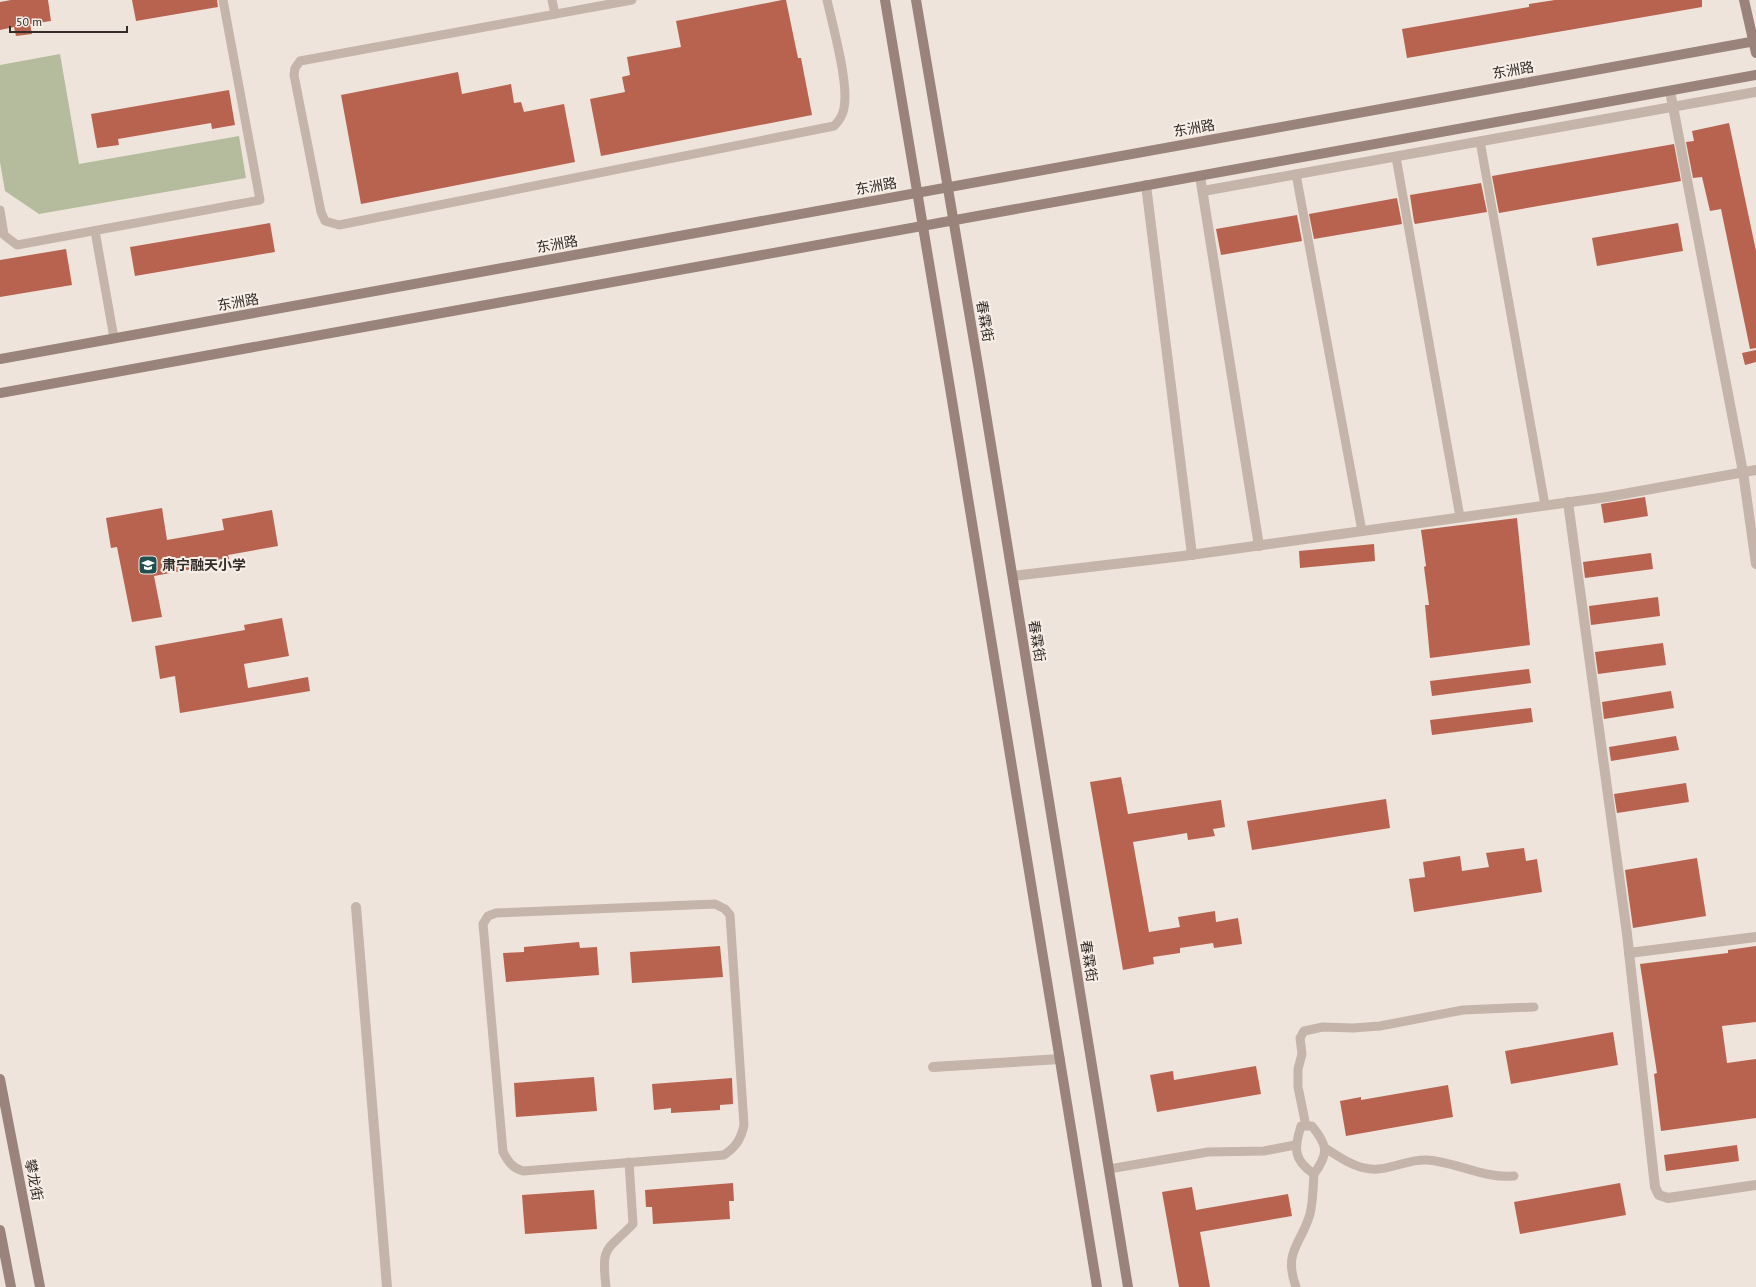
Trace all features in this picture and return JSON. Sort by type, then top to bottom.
[{"type":"street","points":[[885,0],[1097,1287]]},
{"type":"street","name":"春霖街","points":[[916,0],[1128,1287]]},
{"type":"street","points":[[1744,0],[1755,41],[1756,54]]},
{"type":"street","name":"东洲路","points":[[0,359],[1755,41]]},
{"type":"street","points":[[0,393],[1756,75]]},
{"type":"street","points":[[1670,91],[1743,472],[1756,564]]},
{"type":"street","points":[[1203,192],[1756,92]]},
{"type":"street","points":[[1200,176],[1259,546]]},
{"type":"street","points":[[1146,185],[1192,555]]},
{"type":"street","points":[[1012,576],[1192,555],[1568,502],[1756,470]]},
{"type":"street","points":[[1568,502],[1629,953],[1656,1192],[1663,1197],[1668,1198],[1756,1185]]},
{"type":"street","points":[[356,907],[387,1287]]},
{"type":"street","points":[[1629,953],[1756,937]]},
{"type":"street","points":[[933,1067],[1060,1059]]},
{"type":"street","name":"攀龙街","points":[[0,1079],[40,1287]]},
{"type":"street","points":[[0,1230],[11,1287]]},
{"type":"lane","points":[[0,210],[4,235],[17,245],[260,200],[223,0]]},
{"type":"lane","points":[[552,0],[555,14]]},
{"type":"lane","points":[[632,0],[300,61],[295,68],[294,75],[321,212],[325,221],[339,225],[834,126],[841,118],[845,107],[844,82],[827,0]]},
{"type":"lane","points":[[1480,142],[1545,505]]},
{"type":"lane","points":[[1396,156],[1460,517]]},
{"type":"lane","points":[[1296,174],[1362,531]]},
{"type":"lane","points":[[95,231],[114,338]]},
{"type":"lane","points":[[715,904],[725,909],[730,915],[744,1125],[741,1138],[733,1149],[724,1155],[629,1162],[523,1171],[516,1169],[509,1162],[503,1152],[483,924],[488,916],[496,913],[715,904]]},
{"type":"lane","points":[[1306,1126],[1298,1087],[1298,1069],[1302,1054],[1300,1038],[1304,1031],[1322,1027],[1380,1026],[1463,1010],[1534,1007]]},
{"type":"lane","points":[[1296,1287],[1292,1278],[1291,1254],[1304,1231],[1310,1213],[1314,1174],[1324,1160],[1325,1148],[1312,1126],[1301,1126],[1295,1145],[1298,1158],[1303,1167],[1314,1174]]},
{"type":"lane","points":[[1109,1169],[1208,1152],[1264,1151],[1295,1145]]},
{"type":"lane","points":[[1325,1148],[1346,1161],[1365,1168],[1379,1169],[1412,1160],[1427,1160],[1500,1178],[1514,1176]]},
{"type":"lane","points":[[606,1287],[604,1254],[610,1244],[632,1224],[629,1162]]},
{"type":"green space","points":[[60,54],[79,164],[239,136],[246,178],[39,214],[5,191],[0,162],[0,65]]},
{"type":"building","points":[[11,0],[48,0],[51,21],[30,24],[32,34],[16,36],[14,27],[0,30],[0,2]]},
{"type":"building","points":[[132,0],[217,0],[218,7],[136,21]]},
{"type":"building","points":[[786,0],[798,58],[801,58],[812,115],[601,156],[590,99],[625,92],[622,77],[630,75],[627,57],[681,47],[676,21]]},
{"type":"building","points":[[1555,0],[1702,0],[1702,7],[1407,58],[1402,29],[1529,7],[1529,4]]},
{"type":"building","points":[[458,72],[462,94],[511,84],[514,103],[521,102],[524,112],[564,104],[575,162],[361,204],[341,95]]},
{"type":"building","points":[[229,90],[235,125],[212,129],[211,123],[118,139],[119,145],[97,148],[91,114]]},
{"type":"building","points":[[1729,123],[1756,251],[1756,348],[1750,349],[1721,209],[1710,211],[1702,177],[1693,178],[1686,142],[1694,141],[1692,131]]},
{"type":"building","points":[[1674,144],[1681,181],[1499,213],[1492,176]]},
{"type":"building","points":[[1481,183],[1487,212],[1415,224],[1410,195]]},
{"type":"building","points":[[1397,198],[1402,224],[1314,239],[1309,214]]},
{"type":"building","points":[[1297,215],[1302,241],[1221,255],[1216,229]]},
{"type":"building","points":[[270,223],[275,252],[135,276],[130,247]]},
{"type":"building","points":[[1678,223],[1683,251],[1597,266],[1592,238]]},
{"type":"building","points":[[66,249],[72,285],[0,297],[0,260]]},
{"type":"building","points":[[1756,350],[1756,362],[1745,365],[1742,353]]},
{"type":"building","points":[[1645,497],[1648,516],[1604,523],[1601,504]]},
{"type":"building","points":[[162,508],[167,540],[224,530],[222,519],[272,510],[278,546],[228,555],[230,562],[154,576],[162,617],[132,622],[117,547],[111,548],[106,518]]},
{"type":"building","points":[[1517,518],[1530,645],[1430,658],[1425,605],[1429,605],[1421,530]]},
{"type":"building","points":[[1374,544],[1375,561],[1300,568],[1299,551]]},
{"type":"building","points":[[1651,553],[1653,569],[1585,578],[1583,562]]},
{"type":"building","points":[[1658,597],[1660,616],[1591,625],[1589,606]]},
{"type":"building","points":[[282,618],[289,656],[244,664],[248,688],[308,677],[310,691],[180,713],[175,676],[160,679],[155,646],[245,630],[244,625]]},
{"type":"building","points":[[1663,643],[1666,665],[1598,674],[1595,652]]},
{"type":"building","points":[[1529,669],[1531,683],[1432,696],[1430,681]]},
{"type":"building","points":[[1671,691],[1674,708],[1604,719],[1602,702]]},
{"type":"building","points":[[1531,708],[1533,722],[1432,735],[1430,720]]},
{"type":"building","points":[[1676,736],[1679,750],[1611,761],[1609,747]]},
{"type":"building","points":[[1121,777],[1128,814],[1221,800],[1225,827],[1213,829],[1215,836],[1188,840],[1187,833],[1133,842],[1149,932],[1180,927],[1178,917],[1215,911],[1216,922],[1238,918],[1242,944],[1214,948],[1213,943],[1180,948],[1180,953],[1153,957],[1154,964],[1123,970],[1090,782]]},
{"type":"building","points":[[1686,783],[1689,802],[1617,813],[1614,794]]},
{"type":"building","points":[[1386,799],[1390,828],[1252,850],[1247,821]]},
{"type":"building","points":[[1524,848],[1526,861],[1537,859],[1542,892],[1414,912],[1409,879],[1425,877],[1423,862],[1460,856],[1462,871],[1489,867],[1486,853]]},
{"type":"building","points":[[1697,858],[1706,916],[1633,928],[1625,870]]},
{"type":"building","points":[[579,942],[580,948],[597,947],[599,975],[506,982],[503,953],[524,952],[524,947]]},
{"type":"building","points":[[720,946],[723,977],[632,983],[630,952]]},
{"type":"building","points":[[1756,946],[1756,1022],[1722,1026],[1727,1063],[1756,1059],[1756,1118],[1661,1131],[1654,1074],[1657,1073],[1640,964],[1728,953],[1728,950]]},
{"type":"building","points":[[1613,1032],[1618,1065],[1511,1084],[1505,1051]]},
{"type":"building","points":[[1256,1066],[1261,1094],[1157,1112],[1150,1075],[1173,1071],[1174,1080]]},
{"type":"building","points":[[594,1077],[597,1111],[516,1117],[514,1083]]},
{"type":"building","points":[[732,1078],[733,1104],[720,1105],[720,1110],[671,1113],[671,1108],[654,1110],[652,1084]]},
{"type":"building","points":[[1448,1085],[1453,1117],[1346,1136],[1340,1101],[1361,1097],[1361,1100]]},
{"type":"building","points":[[1737,1145],[1739,1161],[1666,1171],[1664,1155]]},
{"type":"building","points":[[733,1183],[734,1201],[729,1201],[730,1219],[653,1224],[652,1207],[646,1207],[645,1190]]},
{"type":"building","points":[[1620,1183],[1626,1215],[1520,1234],[1514,1202]]},
{"type":"building","points":[[1192,1187],[1196,1210],[1288,1194],[1292,1216],[1200,1232],[1210,1287],[1179,1287],[1162,1192]]},
{"type":"building","points":[[594,1190],[597,1229],[525,1234],[522,1195]]},
{"type":"place","name":"肃宁融天小学","points":[[148,565]]}]
